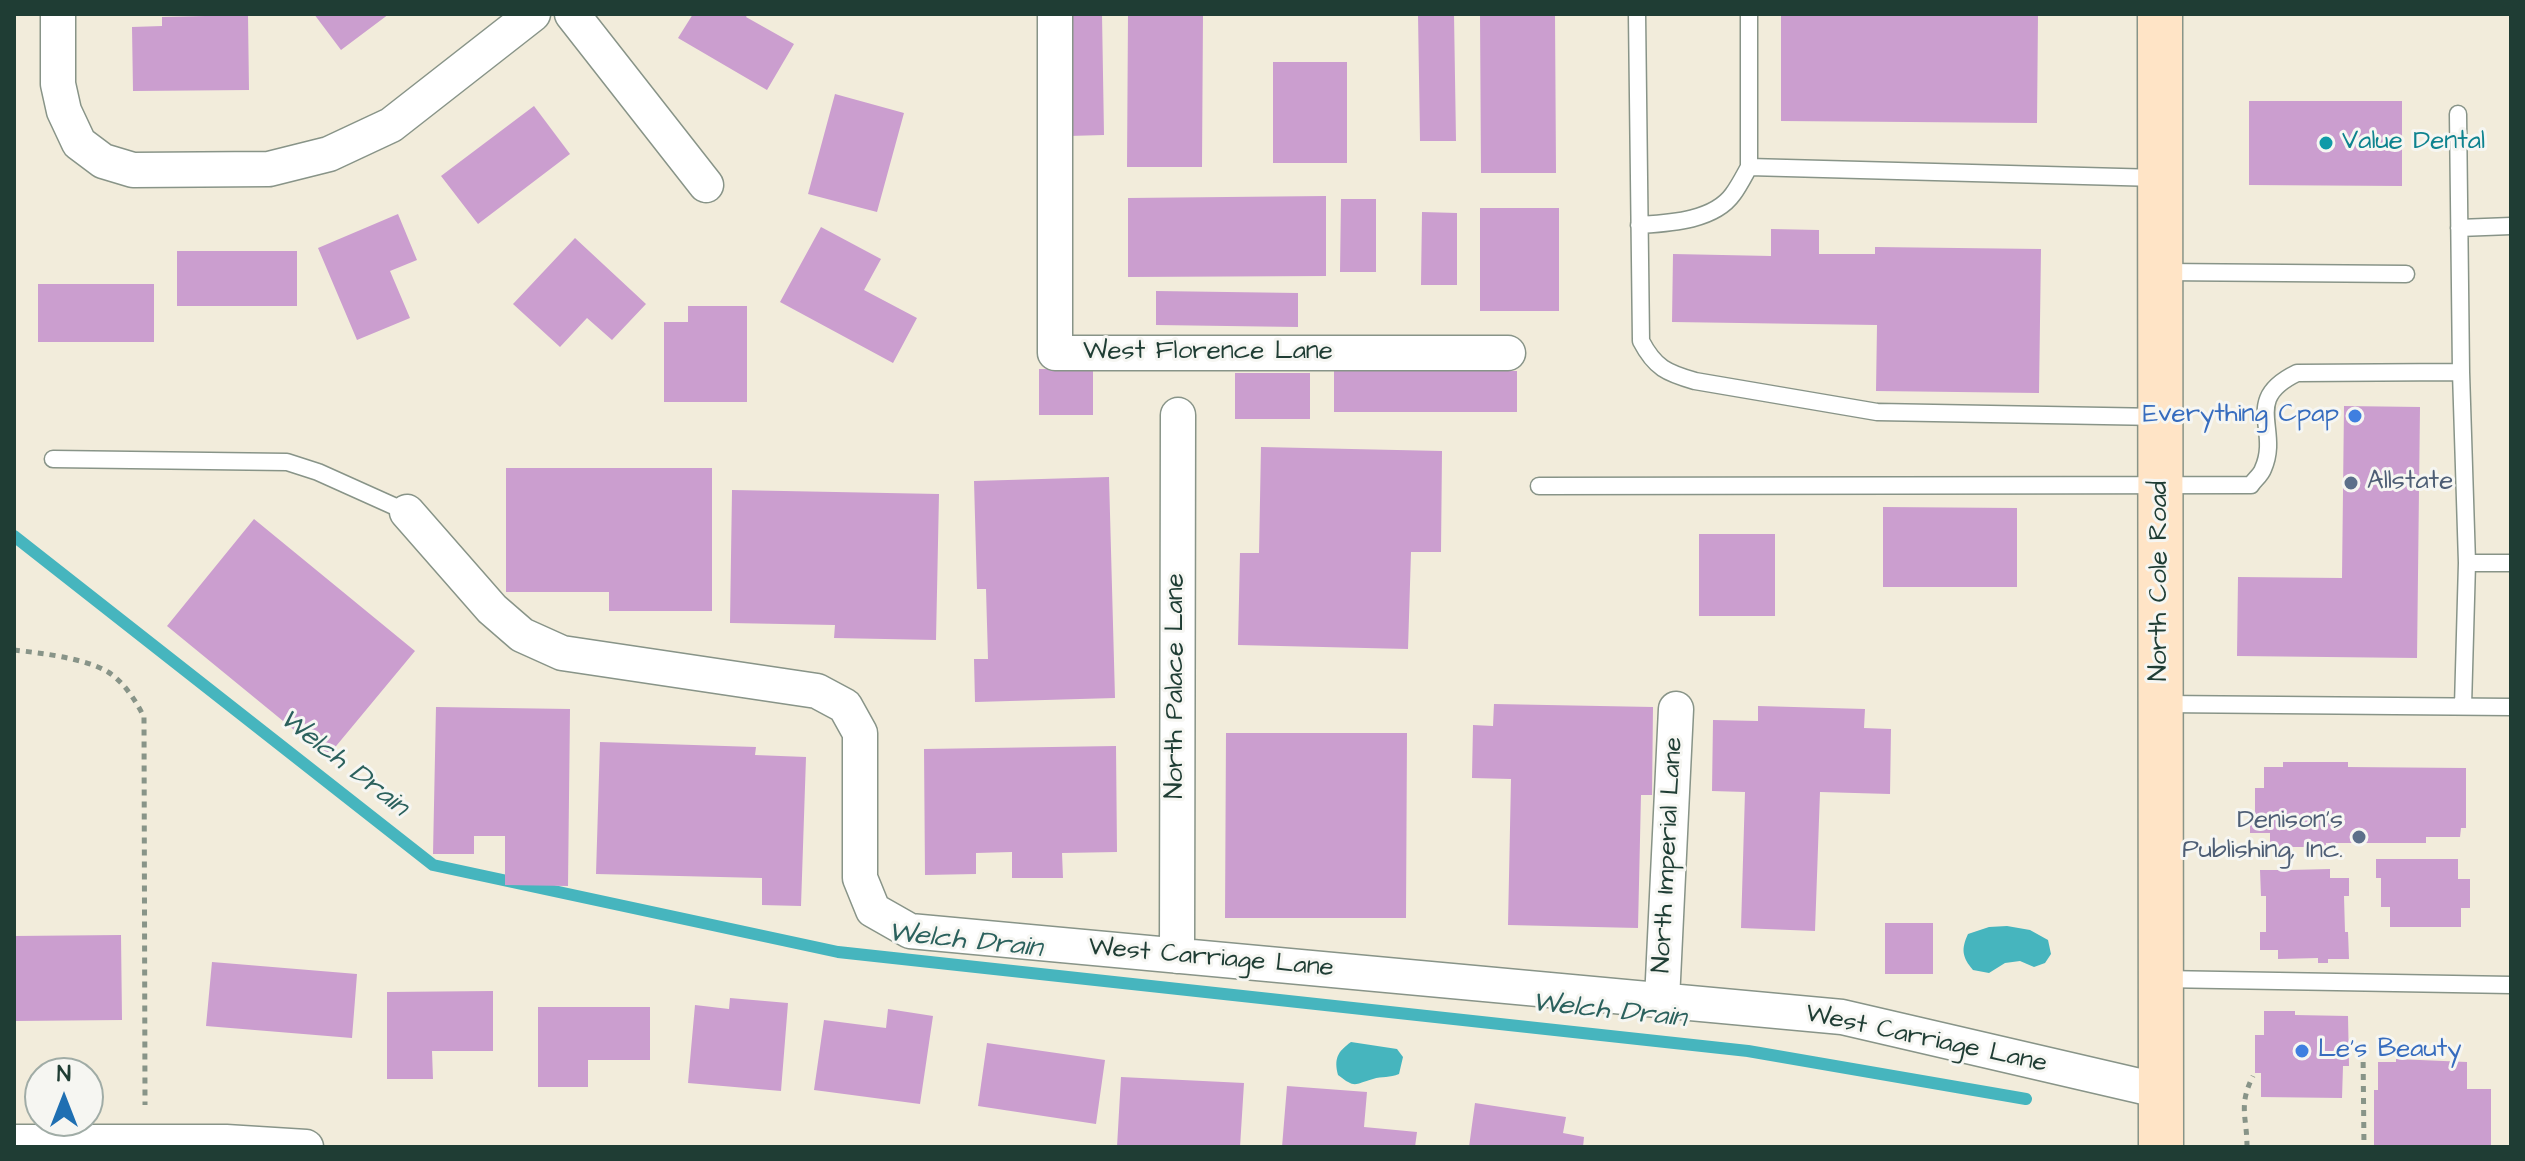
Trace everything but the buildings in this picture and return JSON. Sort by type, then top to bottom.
[{"type":"main road","name":"North Cole Road","points":[[2160,14],[2161,1147]]},
{"type":"street","points":[[58,14],[58,84],[64,111],[79,143],[103,161],[133,170],[269,169],[329,154],[391,125],[533,14]]},
{"type":"street","points":[[572,14],[706,185]]},
{"type":"street","name":"West Florence Lane","points":[[1055,14],[1055,353],[1508,353]]},
{"type":"street","name":"North Palace Lane","points":[[1177,956],[1178,415]]},
{"type":"street","name":"West Carriage Lane","points":[[407,512],[492,609],[522,635],[562,653],[817,691],[845,706],[860,733],[860,878],[873,910],[910,931],[1842,1017],[2161,1091]]},
{"type":"street","name":"North Imperial Lane","points":[[1662,1000],[1676,709]]},
{"type":"street","points":[[14,1142],[226,1142],[306,1147]]},
{"type":"lane","points":[[1637,14],[1641,341],[1649,357],[1668,373],[1695,381],[1877,412],[2160,417]]},
{"type":"lane","points":[[1639,225],[1671,223],[1708,212],[1732,197],[1749,167],[1749,14]]},
{"type":"lane","points":[[2458,114],[2467,563],[2463,706]]},
{"type":"lane","points":[[1749,167],[2160,178]]},
{"type":"lane","points":[[2459,228],[2511,226]]},
{"type":"lane","points":[[2160,272],[2406,274]]},
{"type":"lane","points":[[1539,486],[2251,485],[2263,470],[2267,452],[2267,400],[2276,383],[2297,373],[2461,372]]},
{"type":"lane","points":[[53,459],[287,462],[318,472],[407,512]]},
{"type":"lane","points":[[2467,563],[2511,563]]},
{"type":"lane","points":[[2162,704],[2511,707]]},
{"type":"lane","points":[[2160,979],[2511,985]]},
{"type":"path","points":[[14,650],[56,655],[108,672],[134,697],[144,717],[145,1142]]},
{"type":"path","points":[[2363,1050],[2364,1147]]},
{"type":"path","points":[[2247,1147],[2244,1093],[2253,1076]]},
{"type":"water","points":[[1989,927],[2030,930],[2048,940],[2051,954],[2045,963],[2034,967],[2020,961],[2005,963],[1989,973],[1973,970],[1964,953],[1968,934]]},
{"type":"water","points":[[1351,1042],[1397,1049],[1403,1057],[1399,1074],[1355,1084],[1348,1082],[1338,1075],[1336,1064],[1342,1049]]},
{"type":"waterway","name":"Welch Drain","points":[[14,536],[433,865],[838,952],[1748,1051],[2026,1099]]},
{"type":"place","name":"Value Dental","points":[[2326,143]]},
{"type":"place","name":"Everything Cpap","points":[[2355,416]]},
{"type":"place","name":"Allstate","points":[[2351,483]]},
{"type":"place","name":"Denison's Publishing, Inc.","points":[[2359,837]]},
{"type":"place","name":"Le's Beauty","points":[[2302,1051]]}]
